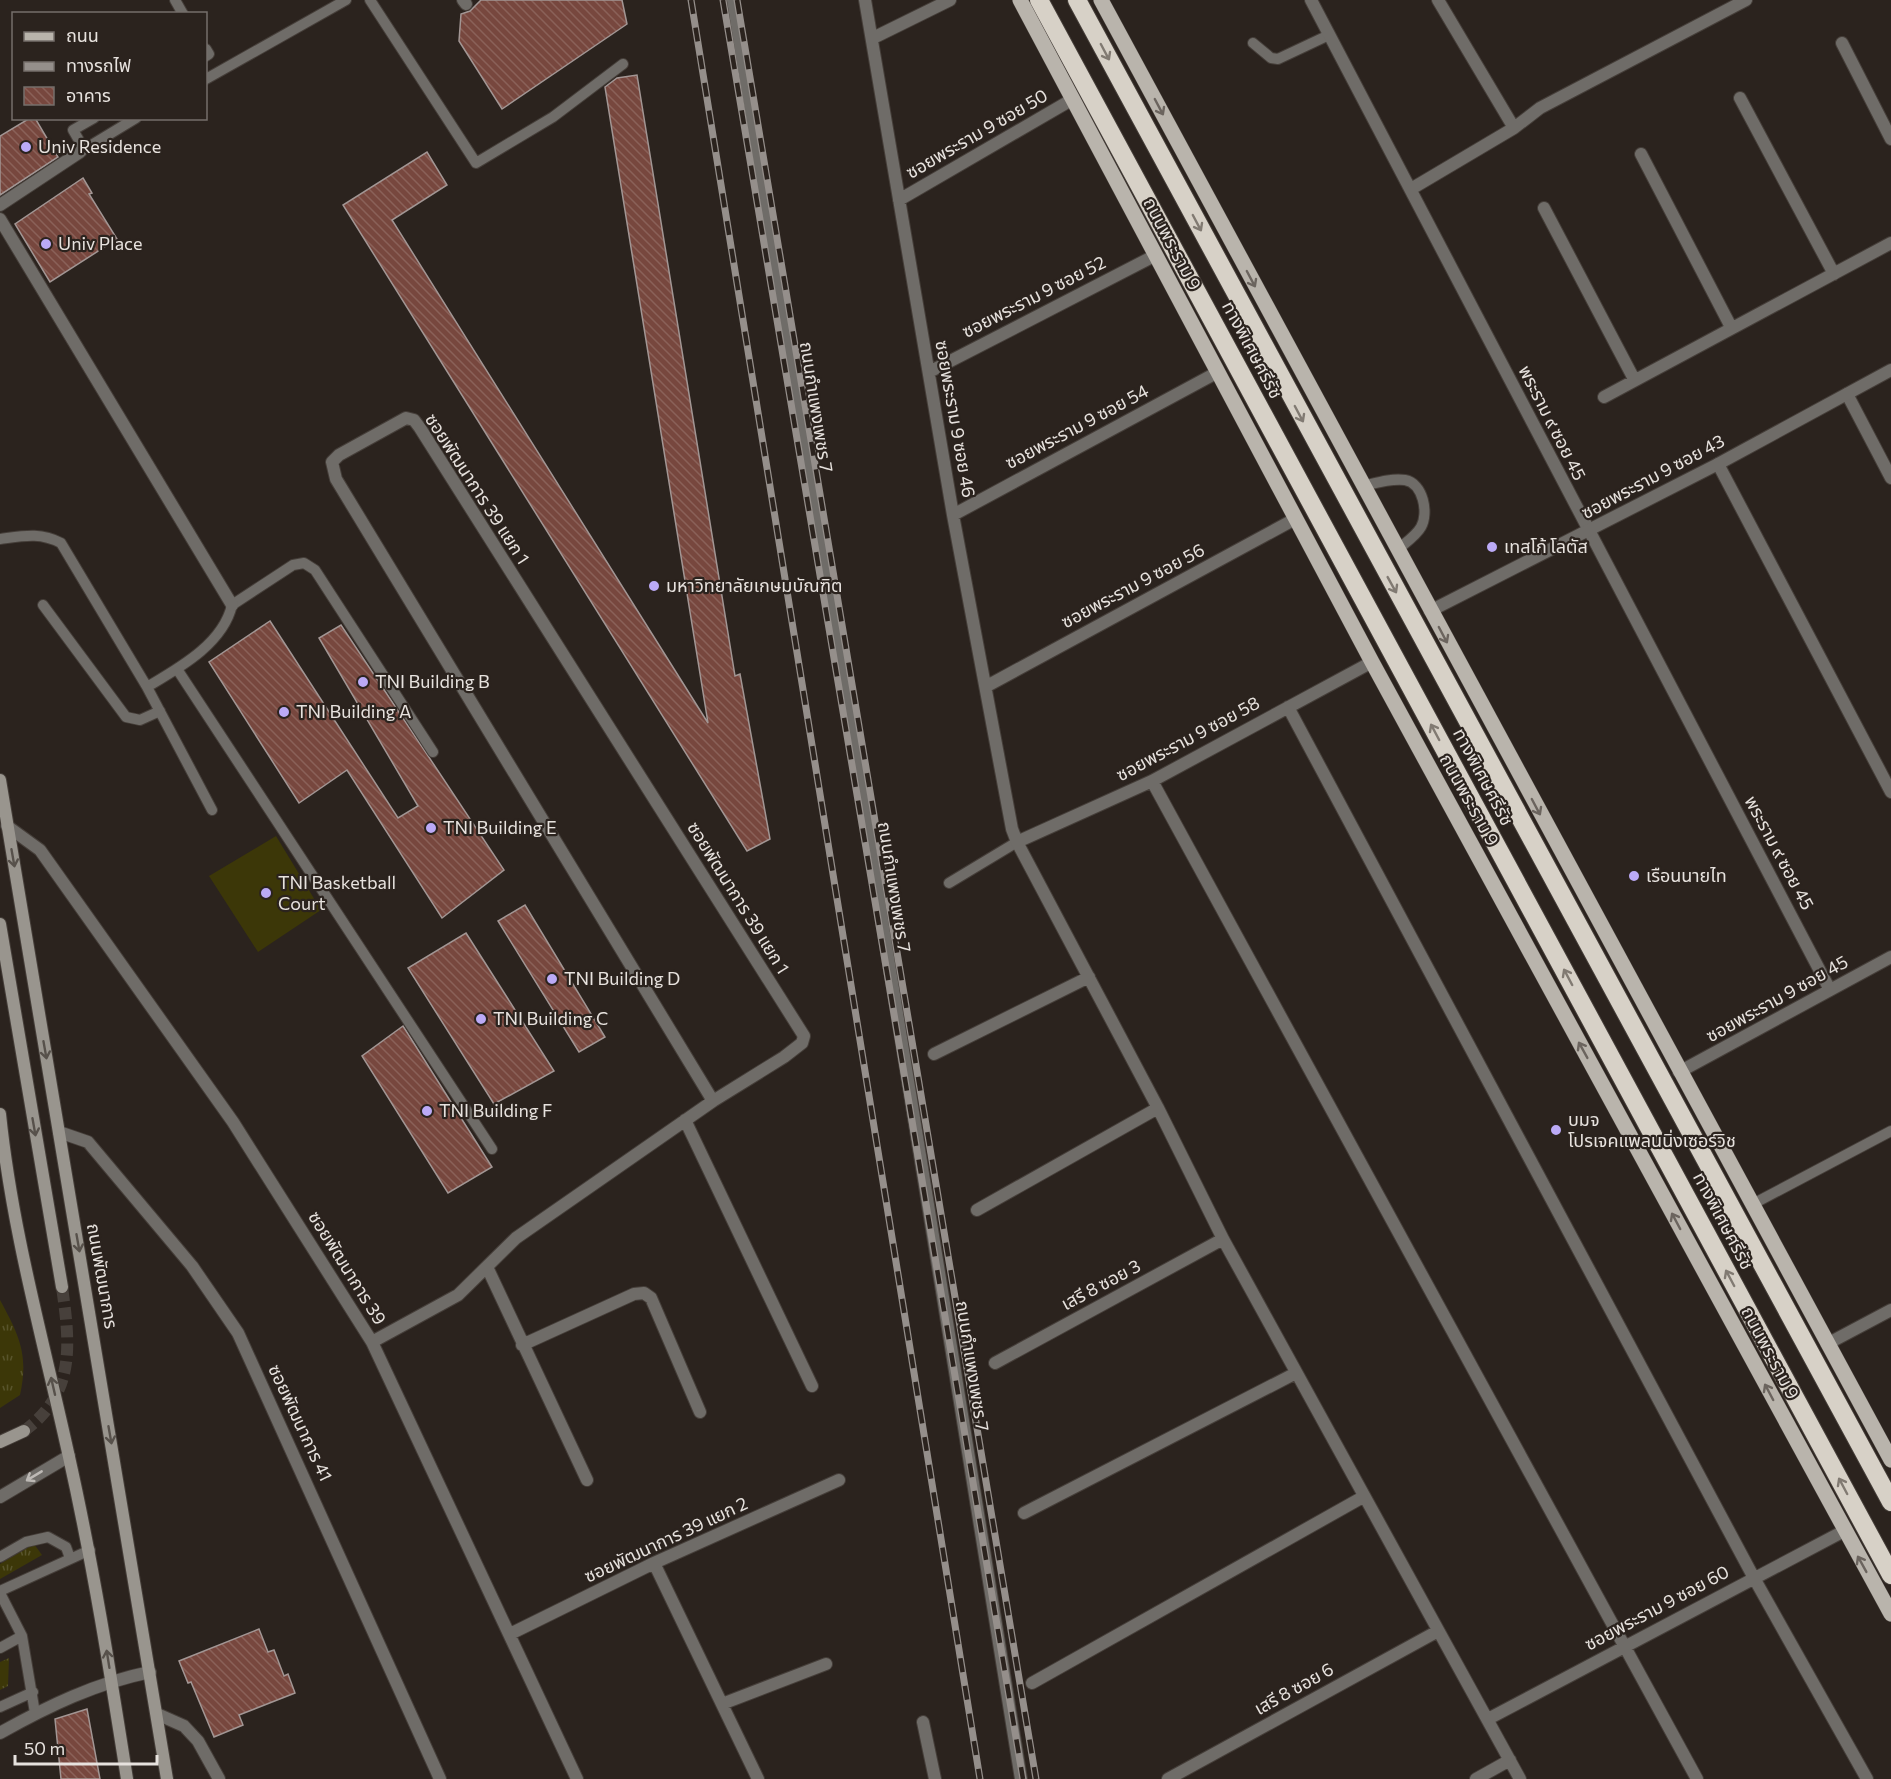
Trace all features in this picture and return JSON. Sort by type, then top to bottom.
[{"type":"highway","name":"ทางพิเศษศรีรัช","points":[[1039,0],[1891,1575]]},
{"type":"highway","name":"ทางพิเศษศรีรัช","points":[[1077,0],[1891,1502]]},
{"type":"main road","name":"ถนนพระราม 9","points":[[1020,0],[1372,662],[1891,1614]]},
{"type":"main road","points":[[1101,0],[1891,1461]]},
{"type":"main road","name":"ถนนพัฒนาการ","points":[[0,780],[167,1779]]},
{"type":"main road","points":[[0,924],[62,1287]]},
{"type":"main road","points":[[0,1114],[20,1242],[90,1550],[127,1779]]},
{"type":"main road","points":[[0,1442],[24,1431]]},
{"type":"street","name":"ถนนกำแพงเพชร 7","points":[[733,0],[1022,1779]]},
{"type":"street","name":"ซอยพระราม 9 ซอย 46","points":[[865,0],[953,515],[987,686],[1012,829],[1158,1108],[1223,1239],[1520,1779]]},
{"type":"street","points":[[873,38],[950,0]]},
{"type":"street","name":"พระราม ๙ ซอย 45","points":[[1311,0],[1830,990]]},
{"type":"street","points":[[1438,0],[1514,128]]},
{"type":"street","points":[[1411,189],[1514,128],[1540,108],[1746,0]]},
{"type":"street","points":[[1842,43],[1891,139]]},
{"type":"street","points":[[1740,98],[1834,274]]},
{"type":"street","name":"ซอยพระราม 9 ซอย 50","points":[[899,200],[1073,99]]},
{"type":"street","points":[[0,205],[82,150]]},
{"type":"street","points":[[1641,154],[1731,327]]},
{"type":"street","points":[[1544,208],[1634,379]]},
{"type":"street","points":[[0,219],[232,605]]},
{"type":"street","points":[[1604,397],[1891,243]]},
{"type":"street","name":"ซอยพระราม 9 ซอย 52","points":[[929,372],[1156,255]]},
{"type":"street","name":"ซอยพระราม 9 ซอย 43","points":[[1430,611],[1588,532],[1891,370]]},
{"type":"street","name":"ซอยพระราม 9 ซอย 54","points":[[953,515],[1218,372]]},
{"type":"street","points":[[1847,394],[1891,478]]},
{"type":"street","name":"ซอยพัฒนาการ 39 แยก 1","points":[[372,1342],[458,1295],[516,1238],[685,1120],[802,1043],[802,1030],[420,428],[414,420],[406,418],[339,455],[332,462],[336,479],[713,1101]]},
{"type":"street","points":[[1718,464],[1891,792]]},
{"type":"street","name":"ซอยพระราม 9 ซอย 56","points":[[987,686],[1295,519]]},
{"type":"street","name":"ซอยพระราม 9 ซอย 58","points":[[1017,842],[1152,781],[1372,662]]},
{"type":"street","points":[[1288,706],[1754,1578],[1867,1779]]},
{"type":"street","points":[[1152,781],[1697,1779]]},
{"type":"street","name":"ซอยพัฒนาการ 39","points":[[8,826],[40,850],[233,1122],[372,1342],[577,1779]]},
{"type":"street","name":"ซอยพระราม 9 ซอย 45","points":[[1679,1072],[1891,957]]},
{"type":"street","points":[[934,1054],[1089,977]]},
{"type":"street","points":[[976,1210],[1158,1108]]},
{"type":"street","points":[[685,1120],[812,1386]]},
{"type":"street","name":"ซอยพัฒนาการ 41","points":[[59,1132],[88,1142],[192,1266],[238,1332],[440,1779]]},
{"type":"street","name":"เสรี 8 ซอย 3","points":[[995,1363],[1223,1239]]},
{"type":"street","points":[[487,1268],[587,1480]]},
{"type":"street","points":[[522,1345],[634,1294],[644,1293],[651,1298],[700,1412]]},
{"type":"street","points":[[1827,1344],[1891,1310]]},
{"type":"street","points":[[1024,1513],[1296,1373]]},
{"type":"street","points":[[0,1497],[69,1456]]},
{"type":"street","name":"ซอยพัฒนาการ 39 แยก 2","points":[[510,1634],[654,1563],[839,1480]]},
{"type":"street","points":[[1032,1683],[1363,1497]]},
{"type":"street","name":"ซอยพระราม 9 ซอย 60","points":[[1488,1719],[1624,1645],[1844,1531]]},
{"type":"street","points":[[654,1563],[758,1779]]},
{"type":"street","name":"เสรี 8 ซอย 6","points":[[1168,1779],[1438,1632]]},
{"type":"street","points":[[722,1704],[826,1664]]},
{"type":"street","points":[[0,1733],[35,1713],[111,1680],[150,1672]]},
{"type":"street","points":[[157,1714],[184,1726],[198,1742],[219,1779]]},
{"type":"street","points":[[923,1722],[935,1779]]},
{"type":"street","points":[[1476,1779],[1510,1760]]},
{"type":"lane","points":[[207,78],[346,0]]},
{"type":"lane","points":[[370,0],[476,163],[553,117],[623,64]]},
{"type":"lane","points":[[1253,43],[1271,58],[1278,59],[1329,35]]},
{"type":"lane","points":[[90,120],[73,130],[82,150],[133,120]]},
{"type":"lane","points":[[1363,486],[1395,479],[1408,480],[1420,491],[1425,519],[1420,530],[1397,550]]},
{"type":"lane","points":[[0,539],[34,534],[49,537],[61,543],[147,687],[212,810]]},
{"type":"lane","points":[[147,687],[177,669],[215,638],[228,621],[232,605],[292,565],[310,564],[433,752]]},
{"type":"lane","points":[[43,605],[126,717],[140,720],[160,711]]},
{"type":"lane","points":[[177,669],[492,1149]]},
{"type":"lane","points":[[949,883],[1017,842]]},
{"type":"lane","points":[[1751,1205],[1891,1131]]},
{"type":"lane","points":[[0,1557],[26,1542],[48,1537],[66,1547],[70,1558]]},
{"type":"lane","points":[[35,1713],[22,1636],[0,1592],[90,1550]]},
{"type":"lane","points":[[0,1648],[22,1636]]},
{"type":"lane","points":[[0,1707],[33,1692]]},
{"type":"green space","name":"TNI Basketball Court","points":[[276,836],[321,910],[258,952],[209,876]]},
{"type":"green space","points":[[0,1300],[17,1335],[23,1357],[23,1381],[20,1395],[0,1408]]},
{"type":"green space","points":[[34,1544],[42,1555],[0,1579],[0,1564]]},
{"type":"green space","points":[[9,1658],[8,1686],[0,1690],[0,1662]]},
{"type":"building","points":[[481,0],[622,0],[627,24],[502,109],[459,41],[461,14],[470,11]]},
{"type":"building","points":[[637,75],[735,676],[740,674],[770,839],[747,851],[343,205],[427,152],[447,185],[392,220],[708,723],[605,87],[617,78]]},
{"type":"building","name":"Univ Residence","points":[[27,120],[36,120],[58,157],[0,195],[0,136]]},
{"type":"building","points":[[83,178],[92,193],[89,194],[117,239],[50,282],[15,224]]},
{"type":"building","points":[[270,621],[398,818],[418,806],[319,638],[341,625],[504,870],[442,918],[347,770],[299,803],[209,662]]},
{"type":"building","name":"TNI Building D","points":[[525,905],[605,1037],[579,1052],[498,921]]},
{"type":"building","name":"TNI Building C","points":[[466,933],[554,1071],[494,1104],[408,968]]},
{"type":"building","name":"TNI Building F","points":[[403,1026],[492,1167],[448,1193],[362,1056]]},
{"type":"building","points":[[259,1629],[268,1652],[274,1650],[284,1676],[288,1674],[295,1693],[239,1715],[243,1725],[214,1737],[191,1682],[188,1683],[179,1661]]},
{"type":"building","points":[[87,1709],[100,1779],[61,1779],[55,1719]]},
{"type":"tunnel","points":[[24,1431],[41,1416],[53,1400],[66,1366],[67,1328],[62,1287]]},
{"type":"railway","points":[[691,0],[980,1779]]},
{"type":"railway","points":[[723,0],[1023,1779]]},
{"type":"railway","points":[[737,0],[1036,1779]]},
{"type":"place","name":"Univ Residence","points":[[26,147]]},
{"type":"place","name":"Univ Place","points":[[46,244]]},
{"type":"place","name":"เทสโก้ โลตัส","points":[[1492,547]]},
{"type":"place","name":"มหาวิทยาลัยเกษมบัณฑิต","points":[[654,586]]},
{"type":"place","name":"TNI Building B","points":[[363,682]]},
{"type":"place","name":"TNI Building A","points":[[284,712]]},
{"type":"place","name":"TNI Building E","points":[[431,828]]},
{"type":"place","name":"เรือนนายไท","points":[[1634,876]]},
{"type":"place","name":"TNI Basketball Court","points":[[266,893]]},
{"type":"place","name":"TNI Building D","points":[[552,979]]},
{"type":"place","name":"TNI Building C","points":[[481,1019]]},
{"type":"place","name":"TNI Building F","points":[[427,1111]]},
{"type":"place","name":"บมจ โปรเจคแพลนนิ่งเซอร์วิช","points":[[1556,1130]]}]
